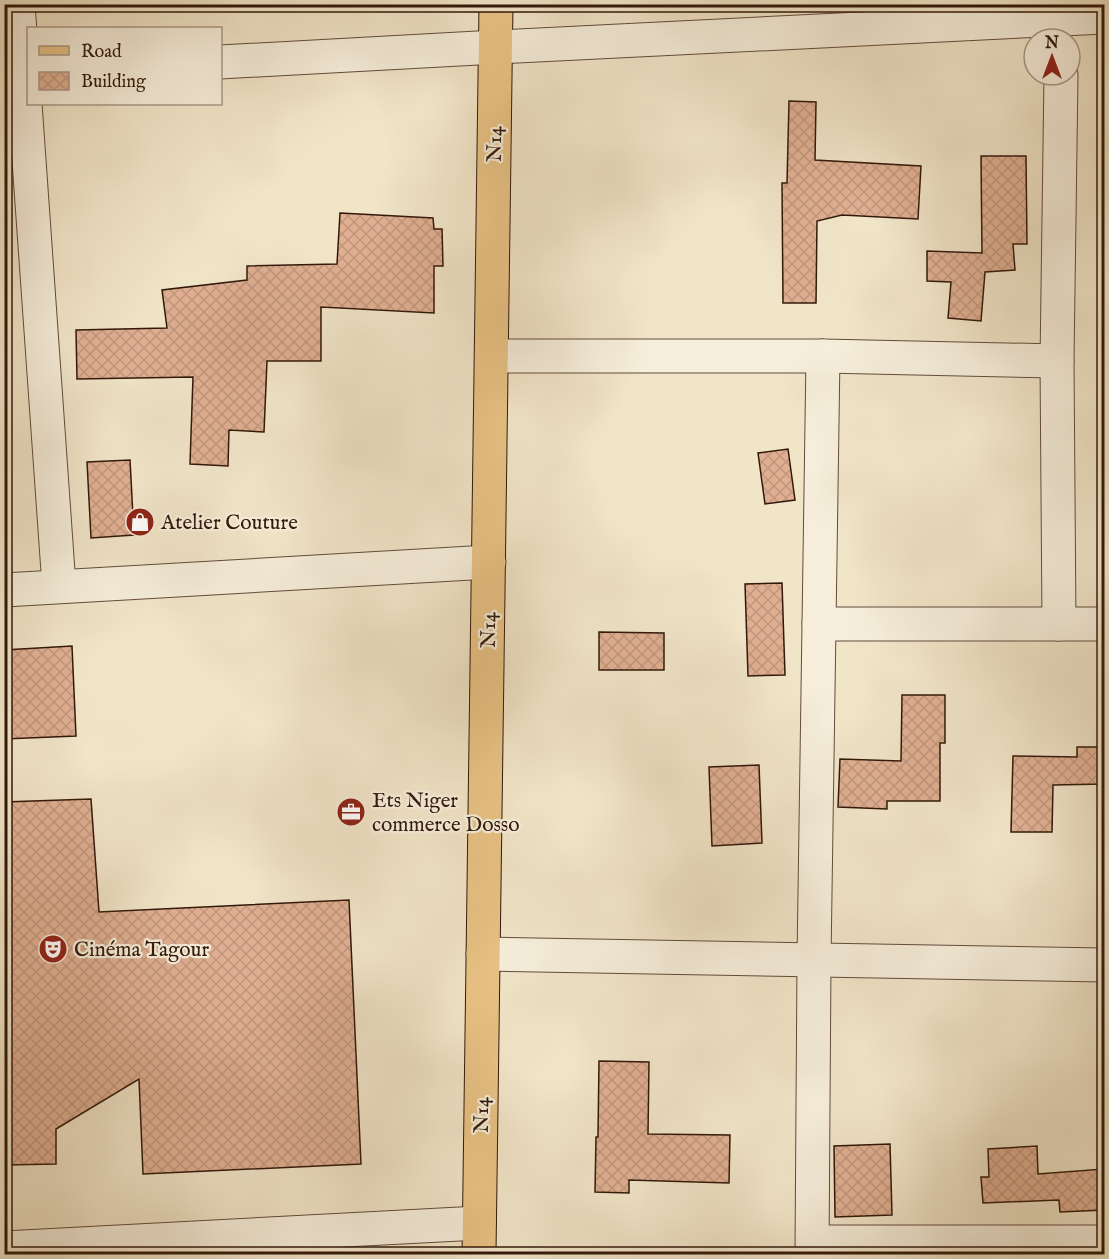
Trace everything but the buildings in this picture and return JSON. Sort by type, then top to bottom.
[{"type":"main road","name":"N14","points":[[479,1239],[496,4]]},
{"type":"street","points":[[18,4],[18,73],[59,586]]},
{"type":"street","points":[[1068,27],[1104,17]]},
{"type":"street","points":[[222,62],[496,47],[822,18],[1022,27]]},
{"type":"street","points":[[1059,624],[1057,361],[1060,87]]},
{"type":"street","points":[[492,356],[823,356],[1057,361]]},
{"type":"street","points":[[823,356],[812,1248],[1062,1248],[1104,1242]]},
{"type":"street","points":[[4,590],[489,562]]},
{"type":"street","points":[[819,624],[1104,624]]},
{"type":"street","points":[[483,954],[1104,965]]},
{"type":"street","points":[[4,1248],[479,1239]]},
{"type":"place","name":"Atelier Couture","points":[[140,522]]},
{"type":"place","name":"Ets Niger commerce Dosso","points":[[351,812]]},
{"type":"place","name":"Cinéma Tagour","points":[[53,949]]}]
